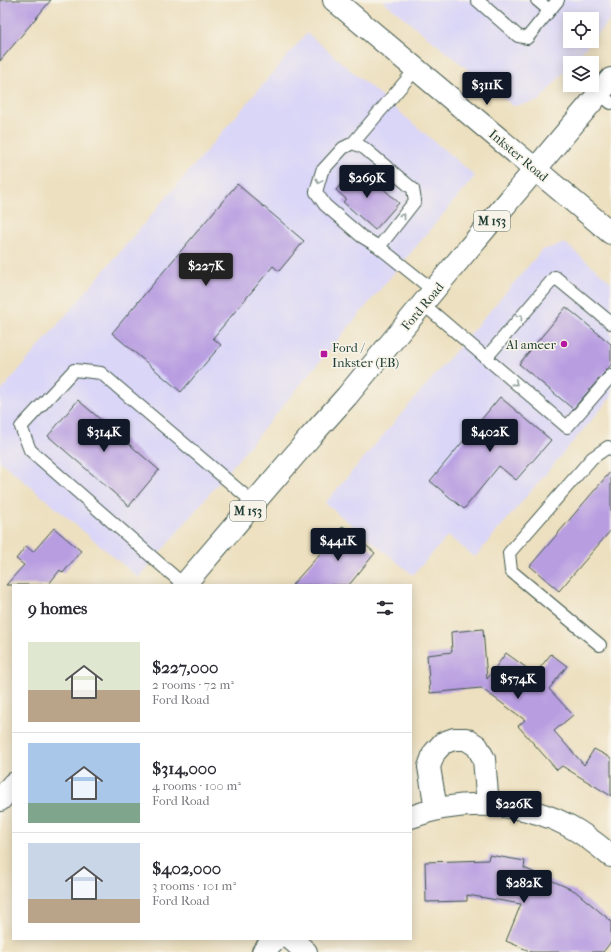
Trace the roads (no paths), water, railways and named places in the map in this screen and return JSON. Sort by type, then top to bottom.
[{"type":"main road","name":"Inkster Road","points":[[334,0],[535,170],[609,226]]},
{"type":"main road","name":"Ford Road","points":[[185,584],[347,396],[535,170],[607,92]]},
{"type":"main road","points":[[436,809],[429,767],[434,753],[443,743],[454,739],[466,739],[477,746],[481,752],[484,759],[488,805]]},
{"type":"main road","points":[[0,800],[12,785]]},
{"type":"main road","points":[[412,817],[436,809],[479,804],[500,805],[522,809],[549,817],[568,826],[593,841],[611,856]]},
{"type":"main road","points":[[264,952],[274,940]]},
{"type":"main road","points":[[291,940],[306,952]]},
{"type":"lane","points":[[477,0],[518,36],[527,38],[558,0]]},
{"type":"lane","points":[[537,0],[549,10]]},
{"type":"lane","points":[[416,69],[354,143],[343,148],[322,171],[316,192],[325,205],[361,236],[380,247],[486,358],[567,427],[611,376]]},
{"type":"lane","points":[[354,143],[364,148],[413,189],[415,202],[380,247]]},
{"type":"lane","points":[[486,358],[555,277],[611,323]]},
{"type":"lane","points":[[183,584],[30,450],[21,427],[74,370],[101,373],[254,503]]},
{"type":"lane","points":[[600,645],[511,571],[509,553],[592,458],[608,447],[611,449]]},
{"type":"place","name":"Al ameer","points":[[564,344]]},
{"type":"place","name":"Ford / Inkster (EB)","points":[[324,354]]}]
